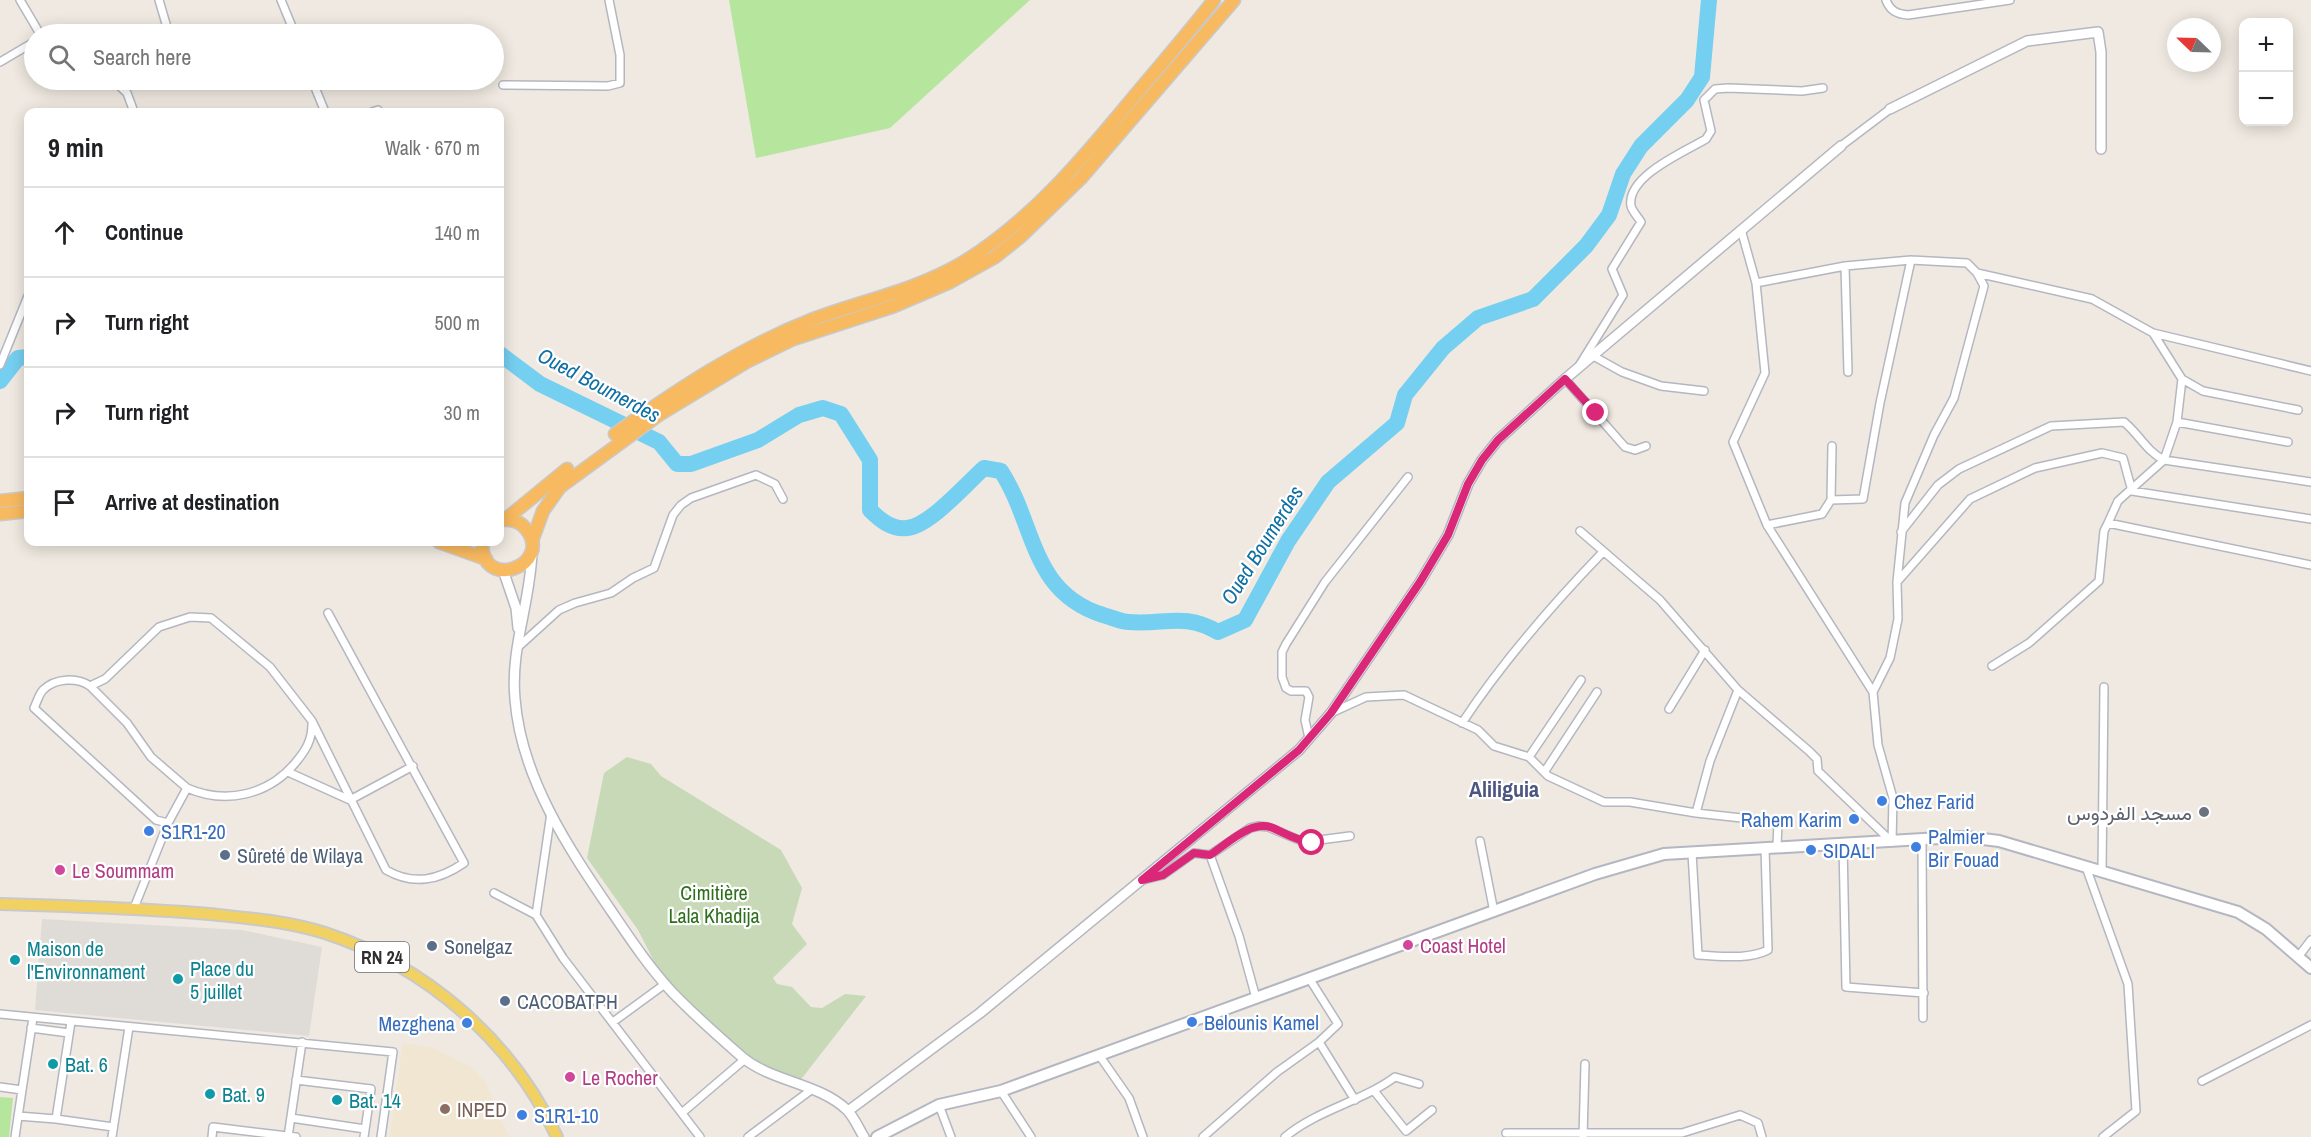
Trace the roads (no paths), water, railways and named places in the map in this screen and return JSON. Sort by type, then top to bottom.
[{"type":"highway","points":[[504,519],[622,434],[751,347],[811,321],[922,281],[962,263],[996,240],[1041,202],[1069,172],[1214,0]]},
{"type":"highway","points":[[644,419],[772,349],[816,330],[920,297],[994,256],[1050,210],[1081,178],[1234,0]]},
{"type":"highway","points":[[450,546],[486,559],[503,570],[518,568],[524,563],[532,546],[543,511],[560,487],[622,434]]},
{"type":"highway","points":[[0,501],[24,498]]},
{"type":"highway","points":[[0,514],[24,511]]},
{"type":"highway","points":[[504,520],[513,520],[526,528],[532,546]]},
{"type":"highway","points":[[483,546],[486,559]]},
{"type":"main road","points":[[877,1137],[939,1105],[1001,1091],[1595,874],[1664,854],[1968,837],[1999,841],[2238,912],[2266,929],[2311,968]]},
{"type":"main road","name":"RN 24","points":[[0,904],[134,908],[281,922],[324,933],[401,967],[434,988],[471,1019],[507,1056],[531,1089],[557,1137]]},
{"type":"street","points":[[20,0],[34,24]]},
{"type":"street","points":[[159,0],[166,24]]},
{"type":"street","points":[[281,0],[291,24]]},
{"type":"street","points":[[504,85],[608,86],[620,83],[620,55],[609,0]]},
{"type":"street","points":[[1887,0],[1889,7],[1898,14],[1908,15],[2010,0]]},
{"type":"street","points":[[848,1111],[980,1013],[1263,781],[1309,738],[1331,713],[1420,582],[1448,535],[1468,484],[1482,460],[1498,440],[1565,379],[1595,357],[1742,233],[1788,190],[1841,146],[1890,109],[2027,40],[2098,32],[2102,52],[2101,149]]},
{"type":"street","points":[[0,62],[24,48]]},
{"type":"street","points":[[1578,368],[1623,295],[1612,269],[1641,222],[1631,206],[1633,192],[1644,177],[1656,168],[1706,139],[1711,130],[1704,100],[1715,89],[1802,91],[1823,88]]},
{"type":"street","points":[[124,90],[133,108]]},
{"type":"street","points":[[316,90],[323,108]]},
{"type":"street","points":[[1742,233],[1756,283],[1765,373],[1733,442],[1767,525],[1873,692],[1878,745],[1893,798],[1892,842]]},
{"type":"street","points":[[1756,283],[1845,266],[1911,260],[1967,263],[1977,273],[1984,286],[1964,368],[1954,398],[1934,435],[1905,503],[1900,532],[1897,582],[1898,619],[1890,658],[1873,692]]},
{"type":"street","points":[[1830,500],[1863,499],[1880,403],[1911,260]]},
{"type":"street","points":[[1845,266],[1848,372]]},
{"type":"street","points":[[1977,273],[2092,299],[2153,333],[2311,371]]},
{"type":"street","points":[[0,365],[24,306]]},
{"type":"street","points":[[2153,333],[2182,379],[2203,391],[2298,410]]},
{"type":"street","points":[[1595,357],[1622,372],[1661,386],[1704,392]]},
{"type":"street","points":[[1565,379],[1625,447],[1635,450],[1646,446]]},
{"type":"street","points":[[1992,666],[2029,643],[2099,581],[2103,531],[2118,501],[2132,491],[2164,460],[2177,422],[2182,379]]},
{"type":"street","points":[[1900,532],[1938,485],[1959,469],[2051,426],[2124,422],[2133,429],[2151,453],[2164,460],[2311,482]]},
{"type":"street","points":[[2177,422],[2288,442]]},
{"type":"street","points":[[1767,525],[1822,514],[1830,500],[1832,446]]},
{"type":"street","points":[[1897,582],[1970,499],[2035,468],[2102,453],[2123,459],[2132,491]]},
{"type":"street","points":[[517,648],[559,610],[575,603],[607,595],[654,568],[673,515],[686,501],[756,475],[775,484],[783,499]]},
{"type":"street","points":[[1309,738],[1305,720],[1309,696],[1306,691],[1286,688],[1282,677],[1282,652],[1325,582],[1408,477]]},
{"type":"street","points":[[2132,491],[2311,519]]},
{"type":"street","points":[[2108,523],[2311,565]]},
{"type":"street","points":[[1580,531],[1660,600],[1738,690],[1809,751],[1817,759],[1818,771],[1892,842]]},
{"type":"street","points":[[532,546],[526,608],[513,673],[519,726],[536,781],[551,813],[583,869],[646,962],[665,984],[702,1022],[745,1059],[779,1078],[811,1090],[848,1111],[864,1137]]},
{"type":"street","points":[[1462,723],[1495,673],[1546,611],[1602,552]]},
{"type":"street","points":[[503,570],[516,608],[519,634]]},
{"type":"street","points":[[90,686],[105,679],[159,627],[190,618],[211,618],[270,666],[312,721],[387,870],[402,879],[430,880],[447,875],[464,863],[328,613]]},
{"type":"street","points":[[1669,709],[1705,650]]},
{"type":"street","points":[[168,823],[156,820],[34,708],[41,691],[49,685],[73,679],[80,680],[90,686],[127,723],[151,757],[187,789],[222,797],[237,796],[267,786],[288,772],[309,743],[312,721]]},
{"type":"street","points":[[1529,757],[1581,680]]},
{"type":"street","points":[[2102,871],[2104,687]]},
{"type":"street","points":[[1696,813],[1710,761],[1738,690]]},
{"type":"street","points":[[1545,771],[1597,692]]},
{"type":"street","points":[[1331,713],[1366,697],[1404,695],[1478,730],[1494,746],[1529,757],[1548,776],[1604,802],[1630,802],[1696,813],[1778,822],[1777,846]]},
{"type":"street","points":[[350,800],[413,766]]},
{"type":"street","points":[[288,772],[350,800]]},
{"type":"street","points":[[134,908],[168,823],[187,789]]},
{"type":"street","points":[[536,915],[551,813]]},
{"type":"street","points":[[1142,880],[1163,875],[1194,853],[1210,855],[1250,828],[1259,826],[1268,826],[1304,842],[1321,842],[1350,836]]},
{"type":"street","points":[[1480,841],[1494,912]]},
{"type":"street","points":[[1922,841],[1923,1018]]},
{"type":"street","points":[[1843,845],[1846,987],[1924,993]]},
{"type":"street","points":[[1692,853],[1698,955],[1738,957],[1760,954],[1768,950],[1765,847]]},
{"type":"street","points":[[1210,855],[1239,936],[1256,998]]},
{"type":"street","points":[[2086,867],[2127,984],[2136,1111],[2103,1137]]},
{"type":"street","points":[[494,893],[536,915],[563,958],[700,1137]]},
{"type":"street","points":[[2298,957],[2311,940]]},
{"type":"street","points":[[1203,1137],[1277,1072],[1319,1042],[1338,1024],[1309,978]]},
{"type":"street","points":[[613,1022],[665,984]]},
{"type":"street","points":[[0,1014],[393,1052],[381,1137]]},
{"type":"street","points":[[15,1137],[33,1018]]},
{"type":"street","points":[[56,1119],[71,1022]]},
{"type":"street","points":[[2202,1081],[2311,1025]]},
{"type":"street","points":[[112,1137],[129,1027]]},
{"type":"street","points":[[31,1029],[69,1033]]},
{"type":"street","points":[[212,1137],[213,1126],[251,1134],[291,1137],[291,1118],[302,1042]]},
{"type":"street","points":[[1319,1042],[1355,1100]]},
{"type":"street","points":[[1099,1055],[1129,1098],[1143,1137]]},
{"type":"street","points":[[683,1112],[745,1059]]},
{"type":"street","points":[[1583,1135],[1585,1064]]},
{"type":"street","points":[[1285,1137],[1298,1126],[1375,1092],[1395,1077],[1419,1084]]},
{"type":"street","points":[[291,1118],[365,1133],[371,1089],[296,1080]]},
{"type":"street","points":[[0,1087],[22,1090]]},
{"type":"street","points":[[748,1137],[811,1090]]},
{"type":"street","points":[[1001,1091],[1031,1137]]},
{"type":"street","points":[[1375,1092],[1406,1131],[1432,1110]]},
{"type":"street","points":[[939,1105],[951,1137]]},
{"type":"street","points":[[1506,1133],[1583,1135],[1682,1133],[1740,1115],[1758,1123],[1762,1137]]},
{"type":"street","points":[[18,1116],[113,1127]]},
{"type":"waterway","name":"Oued Boumerdes","points":[[504,357],[540,384],[659,442],[677,464],[691,464],[758,440],[799,415],[823,408],[841,414],[870,460],[870,510],[891,526],[907,528],[916,525],[948,503],[984,468],[1001,471],[1048,574],[1061,590],[1079,604],[1123,621],[1195,622],[1218,632],[1245,620],[1288,541],[1328,482],[1397,423],[1405,395],[1443,348],[1478,318],[1533,299],[1586,246],[1609,215],[1623,174],[1641,146],[1687,100],[1702,77],[1709,0]]},
{"type":"waterway","name":"Oued Boumerdes","points":[[0,381],[18,358],[24,357]]},
{"type":"place","name":"Chez Farid","points":[[1882,801]]},
{"type":"place","name":"مسجد الفردوس","points":[[2204,812]]},
{"type":"place","name":"Rahem Karim","points":[[1854,819]]},
{"type":"place","name":"S1R1-20","points":[[149,831]]},
{"type":"place","name":"Palmier Bir Fouad","points":[[1916,847]]},
{"type":"place","name":"SIDALI","points":[[1811,850]]},
{"type":"place","name":"Sûreté de Wilaya","points":[[225,855]]},
{"type":"place","name":"Le Soummam","points":[[60,870]]},
{"type":"place","name":"Coast Hotel","points":[[1408,945]]},
{"type":"place","name":"Sonelgaz","points":[[432,946]]},
{"type":"place","name":"Maison de l'Environnament","points":[[15,960]]},
{"type":"place","name":"Place du 5 juillet","points":[[178,979]]},
{"type":"place","name":"CACOBATPH","points":[[505,1001]]},
{"type":"place","name":"Belounis Kamel","points":[[1192,1022]]},
{"type":"place","name":"Mezghena","points":[[467,1023]]},
{"type":"place","name":"Bat. 6","points":[[53,1064]]},
{"type":"place","name":"Le Rocher","points":[[570,1077]]},
{"type":"place","name":"Bat. 9","points":[[210,1094]]},
{"type":"place","name":"Bat. 14","points":[[337,1100]]},
{"type":"place","name":"INPED","points":[[445,1109]]},
{"type":"place","name":"S1R1-10","points":[[522,1115]]},
{"type":"district","name":"Aliliguia","points":[[1504,789]]},
{"type":"park label","name":"Cimitière Lala Khadija","points":[[714,904]]}]
